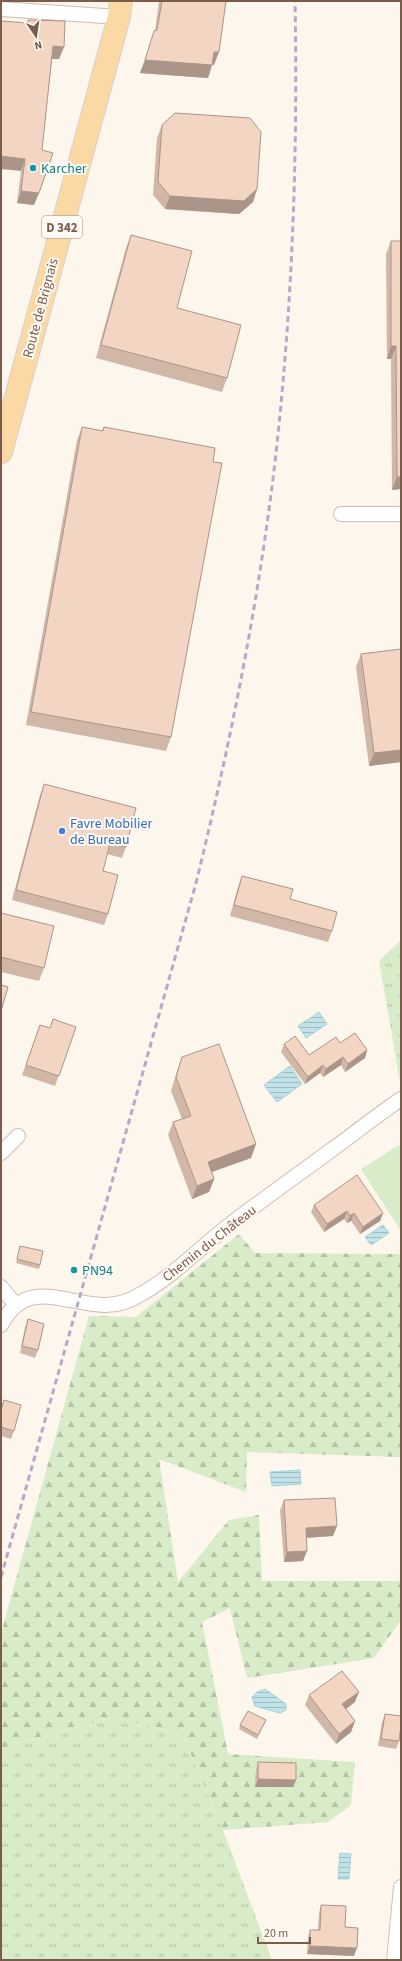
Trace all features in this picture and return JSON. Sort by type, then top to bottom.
[{"type":"main road","name":"Route de Brignais","points":[[1,452],[120,9]]},
{"type":"street","points":[[1,9],[120,9]]},
{"type":"street","points":[[341,514],[401,514]]},
{"type":"street","name":"Chemin du Château","points":[[1,1325],[10,1311],[28,1299],[49,1296],[96,1304],[112,1305],[143,1294],[230,1225],[401,1099]]},
{"type":"street","points":[[1,1153],[18,1136]]},
{"type":"street","points":[[1,1287],[16,1306]]},
{"type":"street","points":[[394,1960],[401,1887]]},
{"type":"green space","points":[[401,940],[401,1087],[379,961]]},
{"type":"green space","points":[[399,1145],[401,1148],[401,1231],[361,1169]]},
{"type":"green space","points":[[239,1234],[255,1253],[401,1254],[401,1457],[247,1452],[246,1492],[159,1459],[178,1582],[229,1520],[259,1515],[262,1581],[401,1581],[401,1620],[374,1658],[247,1678],[230,1608],[202,1622],[228,1754],[355,1762],[351,1805],[328,1822],[223,1830],[183,1735],[115,1717],[1,1748],[1,1633],[89,1316],[136,1317]]},
{"type":"green space","points":[[115,1717],[183,1735],[223,1830],[272,1960],[1,1960],[1,1748]]},
{"type":"water","points":[[319,1012],[327,1024],[306,1038],[298,1026]]},
{"type":"water","points":[[290,1066],[302,1084],[277,1102],[264,1085]]},
{"type":"water","points":[[383,1225],[389,1233],[371,1245],[365,1237]]},
{"type":"water","points":[[300,1470],[301,1484],[272,1486],[270,1472]]},
{"type":"water","points":[[265,1689],[286,1704],[286,1710],[280,1713],[255,1706],[252,1697],[257,1692]]},
{"type":"water","points":[[340,1853],[351,1854],[349,1879],[338,1879]]},
{"type":"building","points":[[162,1],[226,1],[219,52],[214,52],[212,65],[145,60],[154,31],[157,30]]},
{"type":"building","points":[[28,20],[65,21],[64,47],[53,46],[42,150],[53,153],[39,193],[21,191],[25,159],[1,156],[1,21],[28,23]]},
{"type":"building","points":[[175,113],[250,118],[261,132],[257,189],[244,201],[170,196],[158,182],[162,125]]},
{"type":"building","points":[[131,235],[192,251],[177,308],[241,325],[227,378],[101,345]]},
{"type":"building","points":[[391,241],[401,241],[401,477],[397,477],[396,346],[391,346]]},
{"type":"building","points":[[82,427],[103,431],[104,427],[215,448],[213,462],[222,463],[171,737],[31,712]]},
{"type":"building","points":[[401,649],[401,750],[374,753],[361,654]]},
{"type":"building","points":[[44,784],[136,808],[126,847],[110,843],[103,871],[118,875],[108,914],[16,890]]},
{"type":"building","points":[[242,876],[293,889],[290,899],[337,912],[332,931],[234,905]]},
{"type":"building","points":[[1,913],[54,926],[44,968],[1,957]]},
{"type":"building","points":[[1,985],[8,987],[1,1011]]},
{"type":"building","points":[[53,1019],[76,1027],[59,1076],[26,1065],[40,1025],[50,1028]]},
{"type":"building","points":[[355,1033],[367,1050],[348,1064],[343,1057],[326,1069],[323,1065],[308,1077],[284,1044],[295,1036],[309,1055],[336,1037],[340,1043]]},
{"type":"building","points":[[219,1044],[256,1144],[208,1162],[214,1179],[197,1186],[173,1122],[191,1116],[176,1077],[182,1057]]},
{"type":"building","points":[[357,1175],[383,1213],[363,1227],[354,1213],[350,1216],[347,1211],[327,1224],[314,1205]]},
{"type":"building","points":[[20,1246],[43,1251],[40,1265],[17,1259]]},
{"type":"building","points":[[28,1319],[44,1324],[38,1350],[22,1346]]},
{"type":"building","points":[[4,1400],[21,1405],[14,1431],[1,1427],[1,1410]]},
{"type":"building","points":[[335,1498],[337,1526],[306,1528],[307,1551],[287,1552],[284,1500]]},
{"type":"building","points":[[342,1671],[359,1692],[342,1704],[355,1721],[339,1734],[309,1695]]},
{"type":"building","points":[[248,1711],[266,1720],[258,1735],[240,1725]]},
{"type":"building","points":[[385,1714],[401,1716],[399,1741],[381,1739]]},
{"type":"building","points":[[258,1762],[296,1763],[296,1780],[258,1779]]},
{"type":"building","points":[[321,1905],[346,1906],[345,1927],[358,1928],[357,1948],[310,1946],[310,1930],[320,1930]]},
{"type":"railway","points":[[1,1577],[196,883],[220,782],[250,631],[273,479],[285,360],[292,240],[296,121],[295,1]]},
{"type":"place","name":"Karcher","points":[[33,168]]},
{"type":"place","name":"Favre Mobilier de Bureau","points":[[62,831]]},
{"type":"place","name":"PN94","points":[[74,1270]]}]
